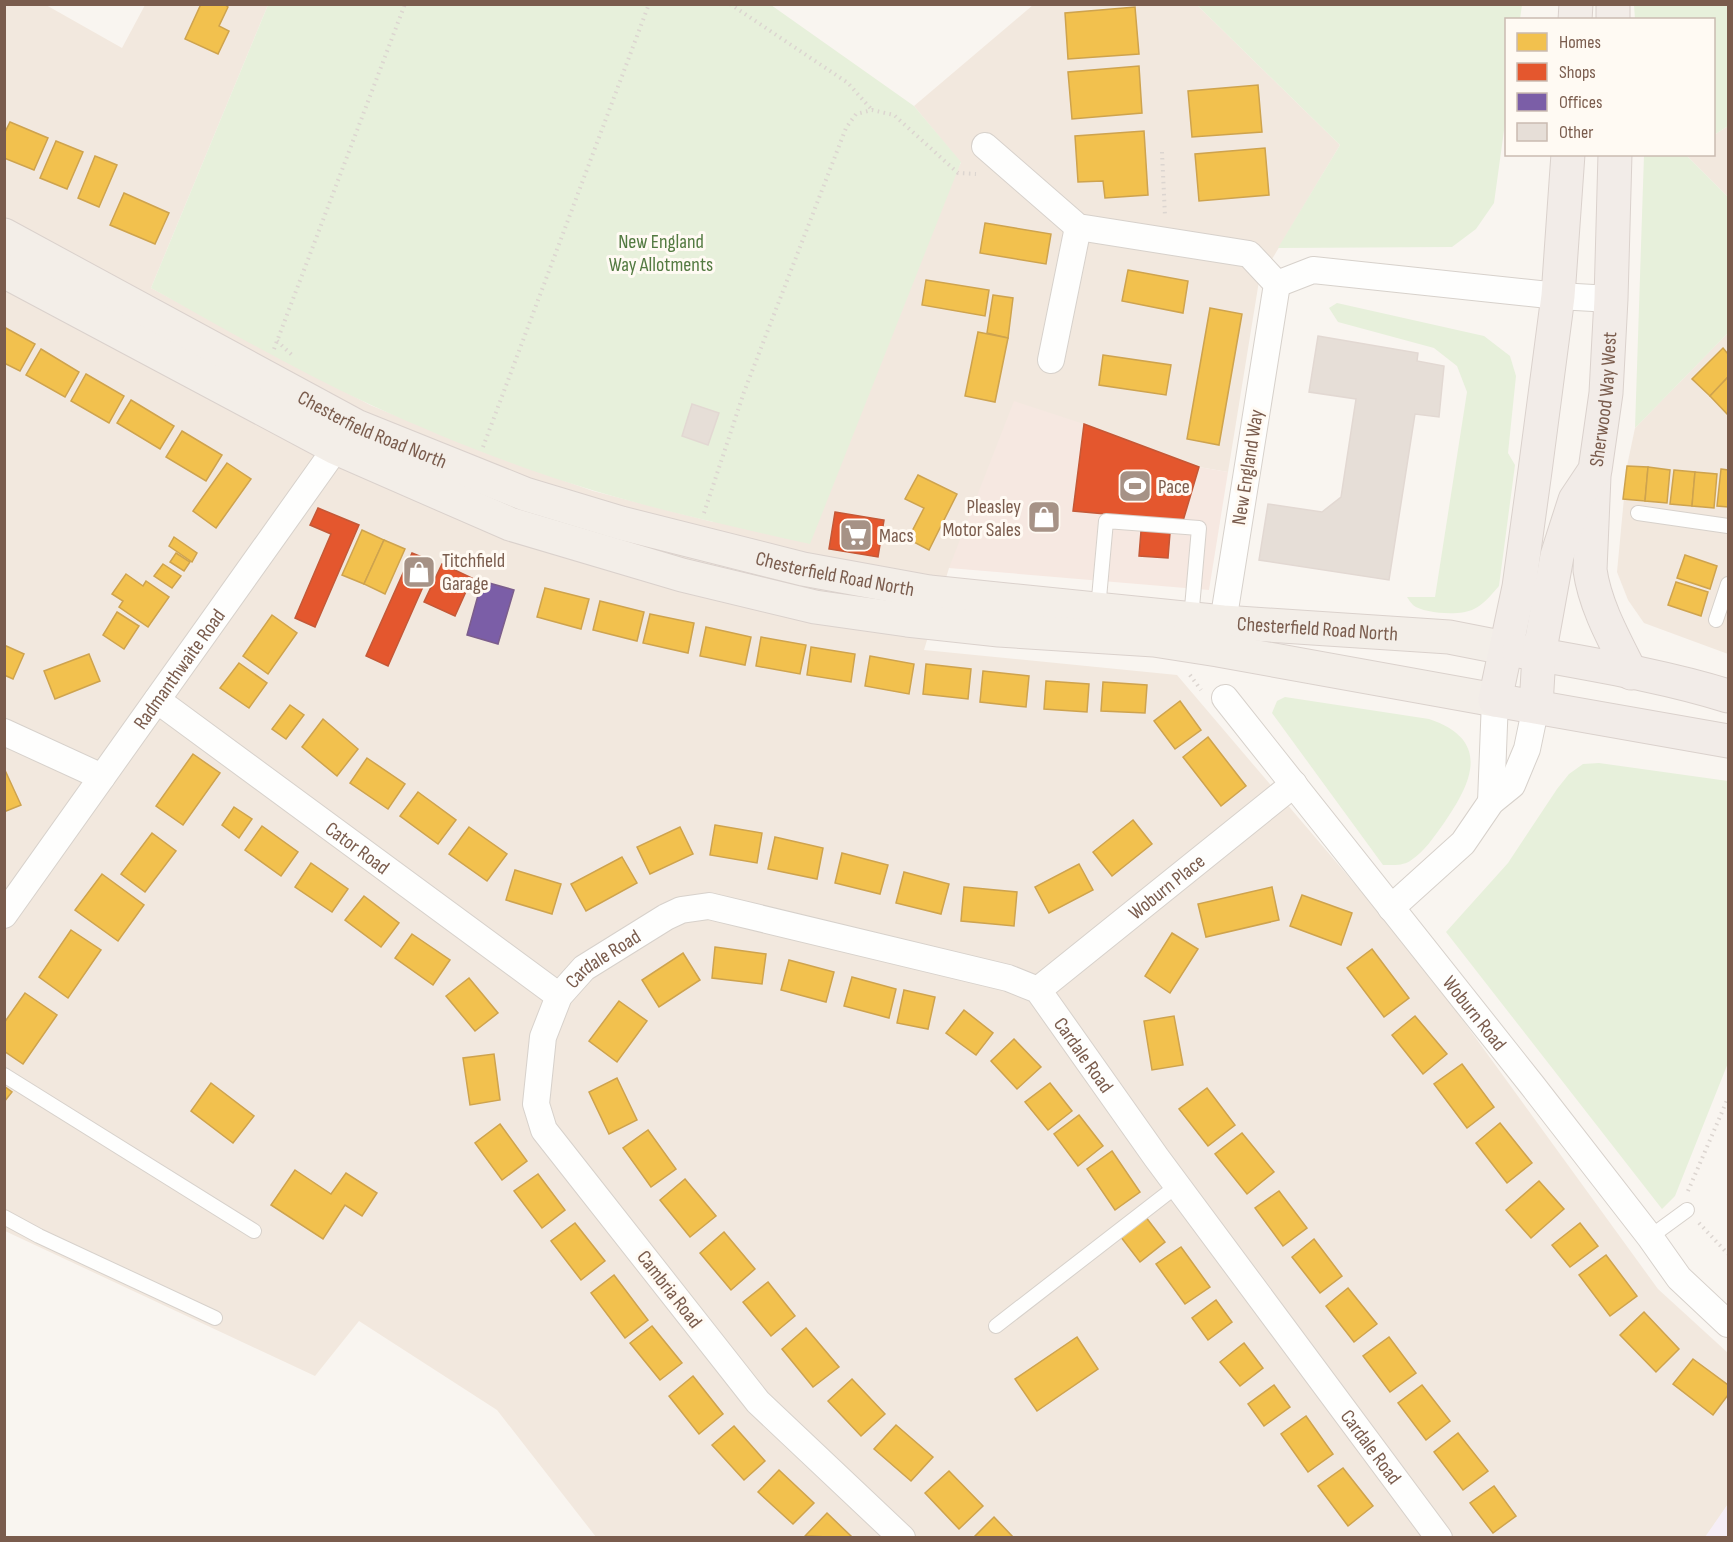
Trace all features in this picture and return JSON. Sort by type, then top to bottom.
[{"type":"highway","points":[[1495,700],[1519,587],[1558,296],[1568,156]]},
{"type":"highway","name":"Sherwood Way West","points":[[1536,706],[1539,655],[1557,556],[1575,500],[1595,470],[1606,393],[1615,156]]},
{"type":"highway","points":[[1595,470],[1591,580],[1611,633],[1631,673]]},
{"type":"highway","name":"Chesterfield Road North","points":[[1505,648],[1703,688],[1728,696]]},
{"type":"highway","name":"Chesterfield Road North","points":[[1495,700],[1728,741]]},
{"type":"main road","name":"Chesterfield Road North","points":[[4,235],[265,376],[346,437],[479,459],[525,494],[621,523],[803,569],[929,592],[1098,609],[1495,700]]},
{"type":"main road","name":"Chesterfield Road North","points":[[4,271],[346,437],[510,524],[682,574],[815,607],[907,621],[999,630],[1154,640],[1205,634],[1449,637],[1505,648]]},
{"type":"street","points":[[992,152],[1078,226],[1249,254],[1277,284],[1312,270],[1558,296],[1611,299]]},
{"type":"street","points":[[1052,360],[1078,226]]},
{"type":"street","name":"New England Way","points":[[1205,634],[1277,284]]},
{"type":"street","name":"Radmanthwaite Road","points":[[4,915],[346,437]]},
{"type":"street","name":"Woburn Road","points":[[1225,698],[1650,1237],[1679,1278],[1728,1324]]},
{"type":"street","name":"Cator Road","points":[[157,700],[559,996]]},
{"type":"street","points":[[1491,802],[1495,700]]},
{"type":"street","points":[[1391,908],[1463,843],[1491,802],[1512,785],[1527,749],[1536,706]]},
{"type":"street","points":[[4,732],[102,777]]},
{"type":"street","name":"Woburn Place","points":[[1038,990],[1294,784]]},
{"type":"street","name":"Cardale Road","points":[[559,996],[584,968],[666,917],[681,910],[709,906],[1008,978],[1038,990],[1178,1185],[1439,1538]]},
{"type":"street","name":"Cambria Road","points":[[559,996],[543,1036],[536,1104],[544,1130],[758,1402],[902,1538]]},
{"type":"lane","points":[[1638,513],[1728,526]]},
{"type":"lane","points":[[1098,609],[1106,521],[1199,528],[1205,634]]},
{"type":"lane","points":[[1716,620],[1728,584]]},
{"type":"lane","points":[[4,1075],[254,1231]]},
{"type":"lane","points":[[996,1326],[1178,1185]]},
{"type":"lane","points":[[1650,1237],[1687,1210]]},
{"type":"lane","points":[[4,1217],[39,1236],[215,1318]]},
{"type":"path","points":[[265,376],[405,4]]},
{"type":"path","points":[[479,459],[649,4]]},
{"type":"path","points":[[730,4],[848,83],[872,110]]},
{"type":"path","points":[[695,542],[744,392],[846,128],[856,114],[872,110],[894,116],[958,173],[976,174],[992,152]]},
{"type":"path","points":[[1162,152],[1166,241]]},
{"type":"path","points":[[277,341],[296,359]]},
{"type":"path","points":[[474,441],[479,459]]},
{"type":"path","points":[[1728,1098],[1682,1204],[1728,1254]]},
{"type":"shaded area","points":[[5,5],[46,5],[122,48],[145,5],[268,5],[151,288],[370,405],[481,451],[593,491],[713,522],[961,163],[914,106],[1033,5],[1197,5],[1340,145],[1259,281],[1228,472],[1199,467],[949,568],[924,650],[1177,675],[1417,957],[1658,1289],[1728,1353],[1728,1504],[1705,1538],[596,1537],[497,1410],[359,1321],[315,1376],[5,1231]]},
{"type":"shaded area","points":[[1728,126],[1728,197],[1687,156],[1715,156],[1715,134]]},
{"type":"shaded area","points":[[1728,333],[1728,654],[1644,623],[1628,600],[1617,572],[1627,466],[1635,428]]},
{"type":"shaded area","points":[[1014,401],[1084,424],[1199,467],[1228,472],[1209,590],[949,568]]},
{"type":"shaded area","points":[[1728,1504],[1728,1537],[1705,1537]]},
{"type":"green space","name":"New England Way Allotments","points":[[268,5],[771,5],[914,106],[961,162],[810,544],[622,499],[482,452],[343,392],[151,288]]},
{"type":"green space","points":[[1197,5],[1522,5],[1520,18],[1505,18],[1505,123],[1494,203],[1476,229],[1452,247],[1278,248],[1340,145]]},
{"type":"green space","points":[[1634,5],[1728,5],[1728,126],[1715,134],[1715,18],[1635,18]]},
{"type":"green space","points":[[1644,156],[1687,156],[1728,197],[1728,333],[1635,428]]},
{"type":"green space","points":[[1337,303],[1484,336],[1510,356],[1516,376],[1508,453],[1515,465],[1499,586],[1474,609],[1461,613],[1434,612],[1418,608],[1407,597],[1435,597],[1467,392],[1457,366],[1434,348],[1338,322],[1329,308]]},
{"type":"green space","points":[[1285,697],[1429,719],[1449,728],[1462,738],[1469,750],[1471,763],[1463,792],[1436,834],[1410,861],[1404,864],[1383,865],[1272,713],[1277,701]]},
{"type":"green space","points":[[1599,763],[1728,781],[1728,1063],[1675,1196],[1662,1209],[1446,932],[1508,863],[1569,774],[1583,764]]},
{"type":"building: Homes","points":[[201,4],[224,4],[228,7],[219,26],[229,31],[218,54],[185,39]]},
{"type":"building: Homes","points":[[1135,7],[1139,54],[1068,59],[1065,13]]},
{"type":"building: Homes","points":[[1139,66],[1142,113],[1072,119],[1068,72]]},
{"type":"building: Homes","points":[[1258,85],[1262,132],[1192,137],[1188,91]]},
{"type":"building: Homes","points":[[10,122],[48,138],[34,170],[4,158],[4,134]]},
{"type":"building: Homes","points":[[1144,131],[1148,195],[1105,198],[1103,181],[1078,182],[1075,136]]},
{"type":"building: Homes","points":[[56,141],[83,152],[67,189],[40,178]]},
{"type":"building: Homes","points":[[1265,148],[1269,195],[1199,201],[1195,154]]},
{"type":"building: Homes","points":[[95,156],[117,165],[99,207],[78,198]]},
{"type":"building: Homes","points":[[124,193],[169,213],[155,244],[110,225]]},
{"type":"building: Homes","points":[[985,223],[1051,234],[1046,264],[980,253]]},
{"type":"building: Homes","points":[[1128,270],[1188,281],[1183,313],[1122,301]]},
{"type":"building: Homes","points":[[926,280],[989,290],[985,316],[922,305]]},
{"type":"building: Homes","points":[[993,295],[1013,298],[1008,338],[987,333]]},
{"type":"building: Homes","points":[[1210,308],[1242,314],[1219,445],[1187,439]]},
{"type":"building: Homes","points":[[4,327],[35,344],[20,371],[4,363]]},
{"type":"building: Homes","points":[[978,332],[1008,338],[995,402],[965,396]]},
{"type":"building: Homes","points":[[1723,348],[1728,354],[1728,377],[1710,396],[1692,379]]},
{"type":"building: Homes","points":[[41,349],[79,372],[65,397],[26,375]]},
{"type":"building: Homes","points":[[1103,355],[1171,365],[1166,395],[1099,385]]},
{"type":"building: Homes","points":[[86,374],[124,396],[109,423],[71,401]]},
{"type":"building: Homes","points":[[1728,377],[1728,412],[1727,414],[1710,396]]},
{"type":"building: Homes","points":[[131,400],[174,426],[160,449],[117,423]]},
{"type":"building: Homes","points":[[182,431],[222,455],[206,481],[166,457]]},
{"type":"building: Homes","points":[[227,463],[251,479],[216,528],[193,511]]},
{"type":"building: Homes","points":[[1627,466],[1648,467],[1645,501],[1623,499]]},
{"type":"building: Homes","points":[[1648,467],[1670,470],[1667,503],[1645,501]]},
{"type":"building: Homes","points":[[1721,469],[1728,470],[1728,507],[1717,506]]},
{"type":"building: Homes","points":[[1674,470],[1695,472],[1692,506],[1670,504]]},
{"type":"building: Homes","points":[[1695,472],[1717,474],[1714,508],[1692,506]]},
{"type":"building: Homes","points":[[918,475],[957,494],[929,550],[908,539],[924,508],[905,499]]},
{"type":"building: Homes","points":[[362,530],[384,540],[364,584],[342,575]]},
{"type":"building: Homes","points":[[174,537],[197,553],[192,562],[169,546]]},
{"type":"building: Homes","points":[[384,540],[405,549],[385,594],[364,584]]},
{"type":"building: Homes","points":[[176,553],[190,562],[184,571],[170,562]]},
{"type":"building: Homes","points":[[1685,555],[1717,566],[1710,589],[1677,578]]},
{"type":"building: Homes","points":[[163,564],[181,576],[172,588],[154,576]]},
{"type":"building: Homes","points":[[126,574],[143,586],[146,581],[169,597],[148,627],[119,607],[123,601],[112,594]]},
{"type":"building: Homes","points":[[1676,582],[1708,592],[1701,616],[1668,605]]},
{"type":"building: Homes","points":[[545,588],[589,599],[581,629],[537,617]]},
{"type":"building: Homes","points":[[600,601],[644,612],[637,641],[593,630]]},
{"type":"building: Homes","points":[[117,612],[139,626],[124,649],[103,635]]},
{"type":"building: Homes","points":[[650,614],[694,623],[688,653],[643,643]]},
{"type":"building: Homes","points":[[272,615],[297,633],[268,674],[243,656]]},
{"type":"building: Homes","points":[[706,627],[751,637],[745,665],[700,656]]},
{"type":"building: Homes","points":[[761,637],[806,645],[800,674],[756,666]]},
{"type":"building: Homes","points":[[4,645],[24,654],[13,679],[4,675]]},
{"type":"building: Homes","points":[[811,647],[855,654],[851,682],[807,675]]},
{"type":"building: Homes","points":[[89,654],[100,681],[55,699],[44,671]]},
{"type":"building: Homes","points":[[870,656],[914,664],[909,694],[865,686]]},
{"type":"building: Homes","points":[[239,663],[267,683],[249,708],[220,688]]},
{"type":"building: Homes","points":[[926,664],[971,669],[968,699],[923,694]]},
{"type":"building: Homes","points":[[983,671],[1029,676],[1026,707],[980,702]]},
{"type":"building: Homes","points":[[1046,681],[1089,684],[1087,712],[1044,709]]},
{"type":"building: Homes","points":[[1103,682],[1147,685],[1145,713],[1101,711]]},
{"type":"building: Homes","points":[[1180,701],[1201,730],[1175,749],[1154,721]]},
{"type":"building: Homes","points":[[290,705],[304,715],[286,739],[272,729]]},
{"type":"building: Homes","points":[[323,719],[358,749],[337,776],[302,747]]},
{"type":"building: Homes","points":[[1208,737],[1246,786],[1221,806],[1183,757]]},
{"type":"building: Homes","points":[[193,754],[220,773],[183,825],[156,806]]},
{"type":"building: Homes","points":[[367,758],[405,784],[388,809],[350,783]]},
{"type":"building: Homes","points":[[4,768],[21,805],[4,812]]},
{"type":"building: Homes","points":[[418,792],[456,820],[438,844],[400,816]]},
{"type":"building: Homes","points":[[234,807],[252,819],[239,838],[222,825]]},
{"type":"building: Homes","points":[[1133,820],[1152,844],[1112,876],[1093,852]]},
{"type":"building: Homes","points":[[715,825],[762,833],[757,863],[710,855]]},
{"type":"building: Homes","points":[[262,826],[298,852],[281,876],[245,850]]},
{"type":"building: Homes","points":[[469,827],[507,854],[487,881],[449,854]]},
{"type":"building: Homes","points":[[680,827],[693,854],[650,874],[637,847]]},
{"type":"building: Homes","points":[[152,833],[176,851],[145,892],[121,874]]},
{"type":"building: Homes","points":[[775,837],[823,848],[817,879],[768,869]]},
{"type":"building: Homes","points":[[842,853],[888,865],[880,894],[835,883]]},
{"type":"building: Homes","points":[[622,857],[637,883],[586,911],[571,884]]},
{"type":"building: Homes","points":[[311,863],[348,889],[332,912],[295,887]]},
{"type":"building: Homes","points":[[1079,864],[1093,890],[1049,913],[1035,887]]},
{"type":"building: Homes","points":[[515,870],[561,884],[552,914],[506,900]]},
{"type":"building: Homes","points":[[904,872],[949,884],[941,914],[896,903]]},
{"type":"building: Homes","points":[[102,874],[144,905],[118,941],[75,910]]},
{"type":"building: Homes","points":[[964,887],[1017,892],[1014,926],[961,921]]},
{"type":"building: Homes","points":[[1272,887],[1279,920],[1206,937],[1198,904]]},
{"type":"building: Homes","points":[[1302,895],[1352,913],[1341,945],[1290,926]]},
{"type":"building: Homes","points":[[364,896],[399,923],[381,947],[345,920]]},
{"type":"building: Homes","points":[[71,930],[101,950],[68,998],[39,977]]},
{"type":"building: Homes","points":[[1172,933],[1198,949],[1170,993],[1145,976]]},
{"type":"building: Homes","points":[[412,934],[450,960],[433,985],[395,958]]},
{"type":"building: Homes","points":[[715,947],[766,954],[762,984],[712,978]]},
{"type":"building: Homes","points":[[1372,949],[1409,998],[1384,1017],[1347,968]]},
{"type":"building: Homes","points":[[683,953],[700,980],[659,1007],[642,980]]},
{"type":"building: Homes","points":[[789,960],[834,972],[826,1002],[781,990]]},
{"type":"building: Homes","points":[[852,977],[896,989],[889,1018],[844,1006]]},
{"type":"building: Homes","points":[[469,978],[498,1013],[475,1031],[446,996]]},
{"type":"building: Homes","points":[[904,990],[935,997],[928,1029],[897,1023]]},
{"type":"building: Homes","points":[[25,993],[57,1015],[23,1064],[4,1051],[4,1023]]},
{"type":"building: Homes","points":[[619,1001],[647,1021],[617,1062],[589,1041]]},
{"type":"building: Homes","points":[[964,1010],[993,1033],[976,1055],[946,1033]]},
{"type":"building: Homes","points":[[1174,1016],[1183,1065],[1152,1070],[1144,1021]]},
{"type":"building: Homes","points":[[1415,1016],[1447,1054],[1423,1074],[1392,1035]]},
{"type":"building: Homes","points":[[1014,1039],[1041,1067],[1017,1089],[991,1061]]},
{"type":"building: Homes","points":[[494,1054],[500,1100],[470,1105],[463,1058]]},
{"type":"building: Homes","points":[[1462,1064],[1494,1107],[1467,1128],[1434,1084]]},
{"type":"building: Homes","points":[[617,1078],[637,1120],[609,1134],[589,1092]]},
{"type":"building: Homes","points":[[211,1083],[254,1116],[233,1143],[191,1111]]},
{"type":"building: Homes","points":[[1050,1083],[1072,1111],[1048,1130],[1025,1102]]},
{"type":"building: Homes","points":[[4,1086],[12,1092],[4,1102]]},
{"type":"building: Homes","points":[[1207,1088],[1235,1125],[1208,1146],[1179,1109]]},
{"type":"building: Homes","points":[[1079,1115],[1103,1146],[1078,1166],[1054,1134]]},
{"type":"building: Homes","points":[[1500,1123],[1532,1163],[1507,1183],[1476,1143]]},
{"type":"building: Homes","points":[[500,1124],[527,1161],[502,1180],[475,1143]]},
{"type":"building: Homes","points":[[648,1130],[676,1169],[651,1187],[623,1148]]},
{"type":"building: Homes","points":[[1242,1133],[1274,1172],[1247,1194],[1215,1154]]},
{"type":"building: Homes","points":[[1112,1151],[1140,1192],[1115,1210],[1087,1169]]},
{"type":"building: Homes","points":[[295,1170],[331,1194],[346,1173],[377,1193],[362,1216],[345,1205],[323,1239],[271,1205]]},
{"type":"building: Homes","points":[[538,1174],[565,1210],[542,1228],[514,1191]]},
{"type":"building: Homes","points":[[685,1179],[716,1216],[690,1237],[660,1200]]},
{"type":"building: Homes","points":[[1539,1181],[1564,1209],[1531,1238],[1506,1210]]},
{"type":"building: Homes","points":[[1279,1191],[1307,1228],[1283,1246],[1255,1208]]},
{"type":"building: Homes","points":[[1145,1216],[1165,1242],[1140,1262],[1120,1236]]},
{"type":"building: Homes","points":[[575,1223],[605,1261],[581,1280],[551,1241]]},
{"type":"building: Homes","points":[[1580,1223],[1598,1246],[1570,1267],[1552,1245]]},
{"type":"building: Homes","points":[[724,1232],[755,1269],[731,1290],[700,1253]]},
{"type":"building: Homes","points":[[1314,1239],[1342,1276],[1320,1293],[1292,1257]]},
{"type":"building: Homes","points":[[1181,1247],[1210,1287],[1185,1304],[1156,1264]]},
{"type":"building: Homes","points":[[1606,1255],[1637,1296],[1610,1316],[1579,1275]]},
{"type":"building: Homes","points":[[614,1275],[648,1320],[625,1338],[591,1293]]},
{"type":"building: Homes","points":[[768,1282],[795,1316],[771,1336],[743,1302]]},
{"type":"building: Homes","points":[[1348,1288],[1377,1324],[1354,1342],[1326,1306]]},
{"type":"building: Homes","points":[[1216,1300],[1232,1322],[1208,1340],[1192,1318]]},
{"type":"building: Homes","points":[[1644,1312],[1679,1349],[1656,1372],[1620,1335]]},
{"type":"building: Homes","points":[[652,1326],[682,1363],[660,1380],[630,1343]]},
{"type":"building: Homes","points":[[806,1328],[839,1367],[813,1387],[782,1349]]},
{"type":"building: Homes","points":[[1077,1337],[1098,1369],[1037,1411],[1015,1379]]},
{"type":"building: Homes","points":[[1389,1337],[1416,1373],[1390,1392],[1363,1356]]},
{"type":"building: Homes","points":[[1244,1343],[1263,1368],[1240,1386],[1220,1362]]},
{"type":"building: Homes","points":[[1693,1359],[1728,1385],[1728,1395],[1713,1415],[1673,1384]]},
{"type":"building: Homes","points":[[693,1376],[723,1414],[699,1434],[669,1396]]},
{"type":"building: Homes","points":[[852,1379],[885,1414],[861,1436],[828,1401]]},
{"type":"building: Homes","points":[[1274,1385],[1290,1407],[1264,1426],[1248,1404]]},
{"type":"building: Homes","points":[[1422,1385],[1450,1421],[1426,1440],[1398,1403]]},
{"type":"building: Homes","points":[[1306,1416],[1333,1454],[1308,1472],[1281,1434]]},
{"type":"building: Homes","points":[[896,1425],[933,1457],[911,1481],[874,1449]]},
{"type":"building: Homes","points":[[734,1426],[765,1461],[744,1480],[712,1445]]},
{"type":"building: Homes","points":[[1458,1433],[1488,1471],[1463,1490],[1434,1452]]},
{"type":"building: Homes","points":[[1343,1468],[1373,1506],[1348,1526],[1318,1486]]},
{"type":"building: Homes","points":[[779,1470],[814,1503],[793,1524],[758,1492]]},
{"type":"building: Homes","points":[[949,1471],[983,1506],[959,1529],[925,1493]]},
{"type":"building: Homes","points":[[1494,1486],[1516,1516],[1493,1533],[1470,1503]]},
{"type":"building: Homes","points":[[827,1513],[853,1538],[805,1536]]},
{"type":"building: Homes","points":[[994,1517],[1014,1538],[973,1538]]},
{"type":"building: Shops","points":[[1084,424],[1199,467],[1183,521],[1073,511]]},
{"type":"building: Shops","points":[[318,508],[359,525],[315,627],[295,618],[331,534],[310,525]]},
{"type":"building: Shops","name":"Macs","points":[[835,512],[884,520],[878,557],[829,549]]},
{"type":"building: Shops","points":[[1141,531],[1170,533],[1168,558],[1139,556]]},
{"type":"building: Shops","points":[[412,553],[434,562],[388,666],[366,656]]},
{"type":"building: Shops","points":[[442,564],[472,578],[455,616],[424,602]]},
{"type":"building: Offices","points":[[482,581],[514,590],[498,644],[467,635]]},
{"type":"building: Other","points":[[1318,336],[1418,353],[1417,361],[1444,366],[1439,417],[1415,414],[1389,580],[1259,560],[1268,504],[1322,512],[1341,497],[1356,399],[1309,392]]},
{"type":"building: Other","points":[[692,404],[719,413],[708,445],[682,436]]},
{"type":"place","name":"Pace","points":[[1135,486]]},
{"type":"place","name":"Pleasley Motor Sales","points":[[1044,517]]},
{"type":"place","name":"Macs","points":[[856,535]]},
{"type":"place","name":"Titchfield Garage","points":[[419,572]]}]
